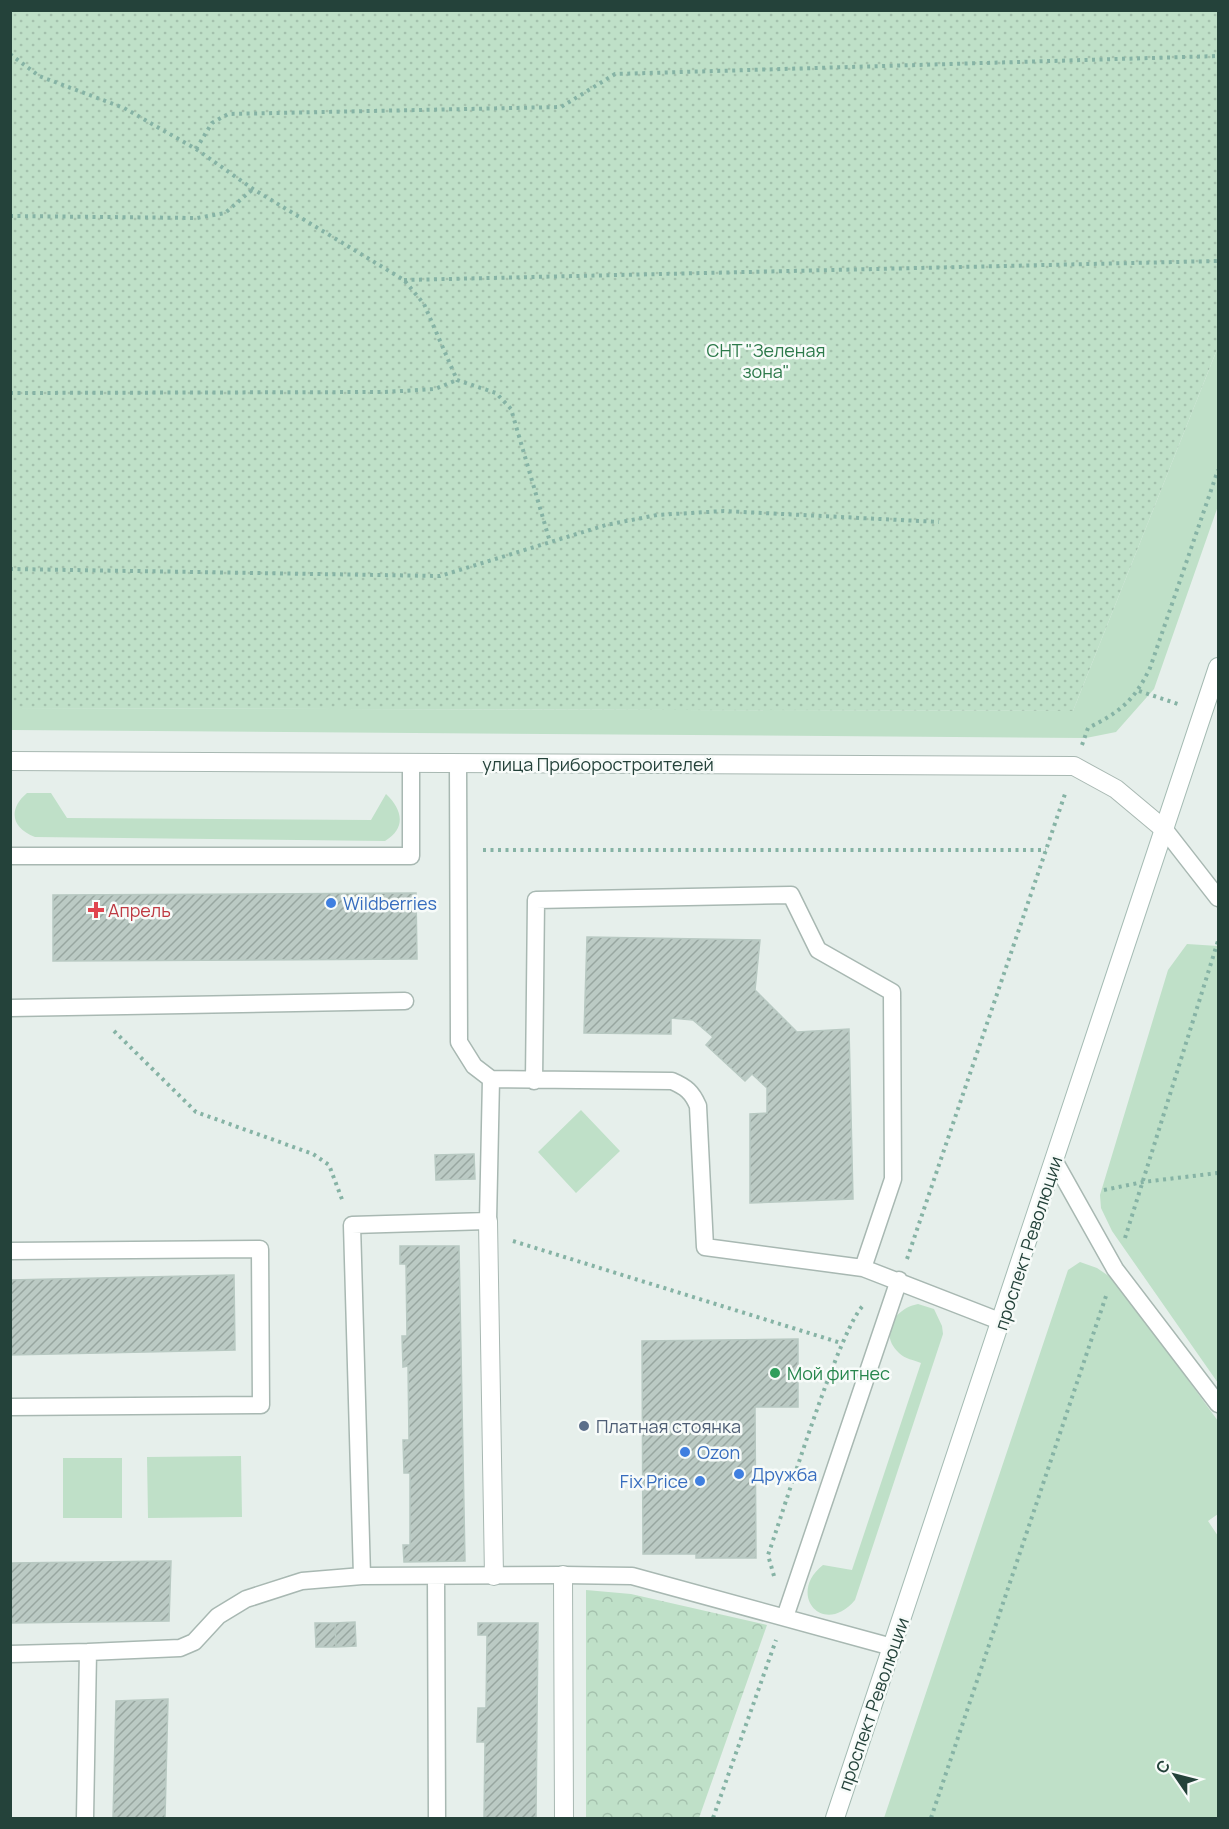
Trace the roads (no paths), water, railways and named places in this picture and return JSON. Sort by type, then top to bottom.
[{"type":"street","name":"проспект Революции","points":[[835,1818],[1002,1322],[1218,667]]},
{"type":"street","name":"улица Приборостроителей","points":[[10,761],[1074,766],[1116,789],[1165,830]]},
{"type":"street","points":[[488,1221],[494,1576]]},
{"type":"street","points":[[562,1575],[564,1818]]},
{"type":"lane","points":[[10,856],[411,856],[411,763]]},
{"type":"lane","points":[[458,763],[459,1042],[474,1066],[491,1079],[672,1081],[684,1086],[693,1094],[698,1106],[705,1247],[863,1268],[899,1280],[1002,1322]]},
{"type":"lane","points":[[1165,830],[1218,898]]},
{"type":"lane","points":[[534,1081],[536,900],[791,895],[818,950],[892,992],[893,1179],[863,1268]]},
{"type":"lane","points":[[10,1008],[405,1001]]},
{"type":"lane","points":[[362,1576],[352,1226],[488,1221],[491,1079]]},
{"type":"lane","points":[[1055,1162],[1115,1269],[1218,1404]]},
{"type":"lane","points":[[10,1251],[260,1249],[261,1393],[261,1405],[10,1407]]},
{"type":"lane","points":[[784,1617],[899,1280]]},
{"type":"lane","points":[[10,1654],[180,1648],[194,1642],[218,1616],[246,1599],[302,1581],[362,1576],[632,1576],[892,1647]]},
{"type":"lane","points":[[436,1576],[437,1818]]},
{"type":"lane","points":[[85,1818],[88,1652]]},
{"type":"place","name":"Wildberries","points":[[331,903]]},
{"type":"place","name":"Апрель","points":[[96,910]]},
{"type":"place","name":"Мой фитнес","points":[[775,1373]]},
{"type":"place","name":"Платная стоянка","points":[[584,1426]]},
{"type":"place","name":"Ozon","points":[[685,1452]]},
{"type":"place","name":"Дружба","points":[[739,1474]]},
{"type":"place","name":"Fix Price","points":[[700,1481]]},
{"type":"park label","name":"СНТ \"Зеленая зона\"","points":[[766,360]]}]
